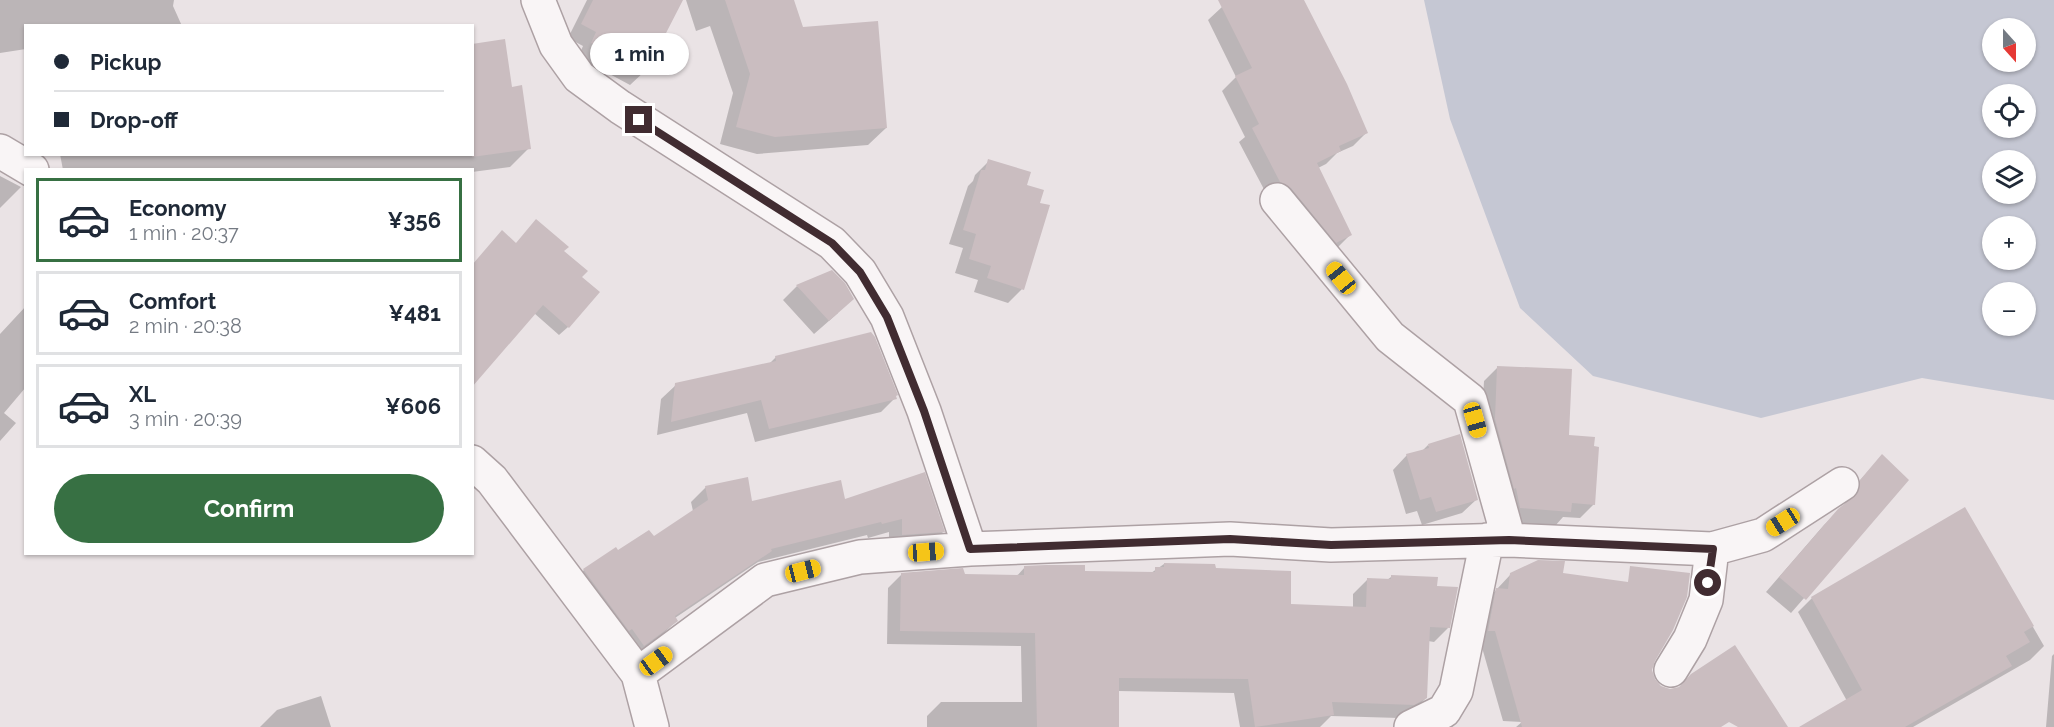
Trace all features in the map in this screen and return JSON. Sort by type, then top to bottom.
[{"type":"street","points":[[538,0],[556,45],[579,76],[620,108],[832,243],[860,272],[887,317],[924,411],[970,549]]},
{"type":"street","points":[[0,151],[29,168]]},
{"type":"street","points":[[1278,200],[1390,337],[1470,400],[1498,540],[1456,691],[1444,711],[1411,727]]},
{"type":"street","points":[[474,464],[492,480],[638,674],[652,727]]},
{"type":"street","points":[[638,674],[765,580],[860,557],[970,549],[1230,539],[1331,545],[1498,540],[1713,549],[1763,535],[1842,484]]},
{"type":"street","points":[[1671,670],[1690,639],[1706,600],[1713,549]]},
{"type":"shaded area","points":[[1424,0],[2054,0],[2054,400],[1922,378],[1761,418],[1593,376],[1520,308],[1450,119]]},
{"type":"building","points":[[593,0],[683,0],[646,72],[591,43],[596,32],[581,24]]},
{"type":"building","points":[[725,0],[794,0],[803,27],[878,21],[887,128],[775,137],[736,127],[750,74]]},
{"type":"building","points":[[1218,0],[1304,0],[1347,84],[1368,133],[1339,146],[1341,151],[1317,163],[1352,235],[1336,243],[1291,188],[1280,182],[1252,128],[1259,124],[1235,76],[1252,68]]},
{"type":"building","points":[[505,39],[512,87],[522,85],[531,149],[472,157],[474,156],[474,44]]},
{"type":"building","points":[[988,159],[1031,172],[1027,185],[1044,190],[1040,203],[1050,205],[1024,290],[987,278],[991,266],[969,259],[976,234],[963,230],[981,170],[985,170]]},
{"type":"building","points":[[536,219],[569,247],[564,251],[588,271],[582,277],[600,292],[569,328],[543,305],[474,385],[474,263],[502,230],[516,243]]},
{"type":"building","points":[[832,270],[845,283],[854,299],[829,321],[796,285]]},
{"type":"building","points":[[871,332],[898,395],[897,399],[769,429],[761,400],[671,422],[675,383],[776,361],[775,356]]},
{"type":"building","points":[[1497,366],[1572,369],[1569,435],[1595,437],[1594,446],[1599,447],[1595,505],[1572,503],[1571,512],[1520,508],[1495,419]]},
{"type":"building","points":[[1460,434],[1478,500],[1436,512],[1431,497],[1420,500],[1406,454],[1429,448],[1428,444]]},
{"type":"building","points":[[1882,454],[1909,480],[1806,600],[1779,577],[1838,509],[1858,493],[1860,480]]},
{"type":"building","points":[[925,472],[945,532],[902,535],[902,519],[771,549],[772,551],[675,616],[678,621],[644,646],[632,629],[629,631],[583,569],[616,547],[618,550],[649,530],[654,536],[708,500],[705,486],[748,477],[752,501],[841,480],[845,499]]},
{"type":"building","points":[[1965,507],[2034,626],[2024,632],[2030,642],[2006,656],[2012,666],[1905,727],[1799,727],[1862,690],[1811,597]]},
{"type":"building","points":[[1538,560],[1565,561],[1563,573],[1628,582],[1630,566],[1690,573],[1687,597],[1652,670],[1655,679],[1661,686],[1670,689],[1679,687],[1691,674],[1735,645],[1788,727],[1738,727],[1729,722],[1721,727],[1522,727],[1495,631],[1488,631],[1496,588],[1508,589],[1510,573]]},
{"type":"building","points":[[1164,563],[1215,564],[1216,568],[1291,571],[1291,604],[1366,607],[1367,578],[1391,579],[1391,575],[1438,577],[1437,586],[1458,587],[1450,628],[1430,627],[1427,698],[1414,705],[1332,702],[1334,715],[1255,727],[1248,679],[1119,678],[1119,727],[1037,727],[1035,633],[900,631],[901,573],[963,568],[965,574],[1024,575],[1024,566],[1046,565],[1085,565],[1085,571],[1155,572],[1155,567],[1164,567]]},
{"type":"route","points":[[639,120],[832,243],[860,272],[887,317],[924,411],[970,549],[1230,539],[1331,545],[1509,540],[1713,549],[1708,583]]}]
